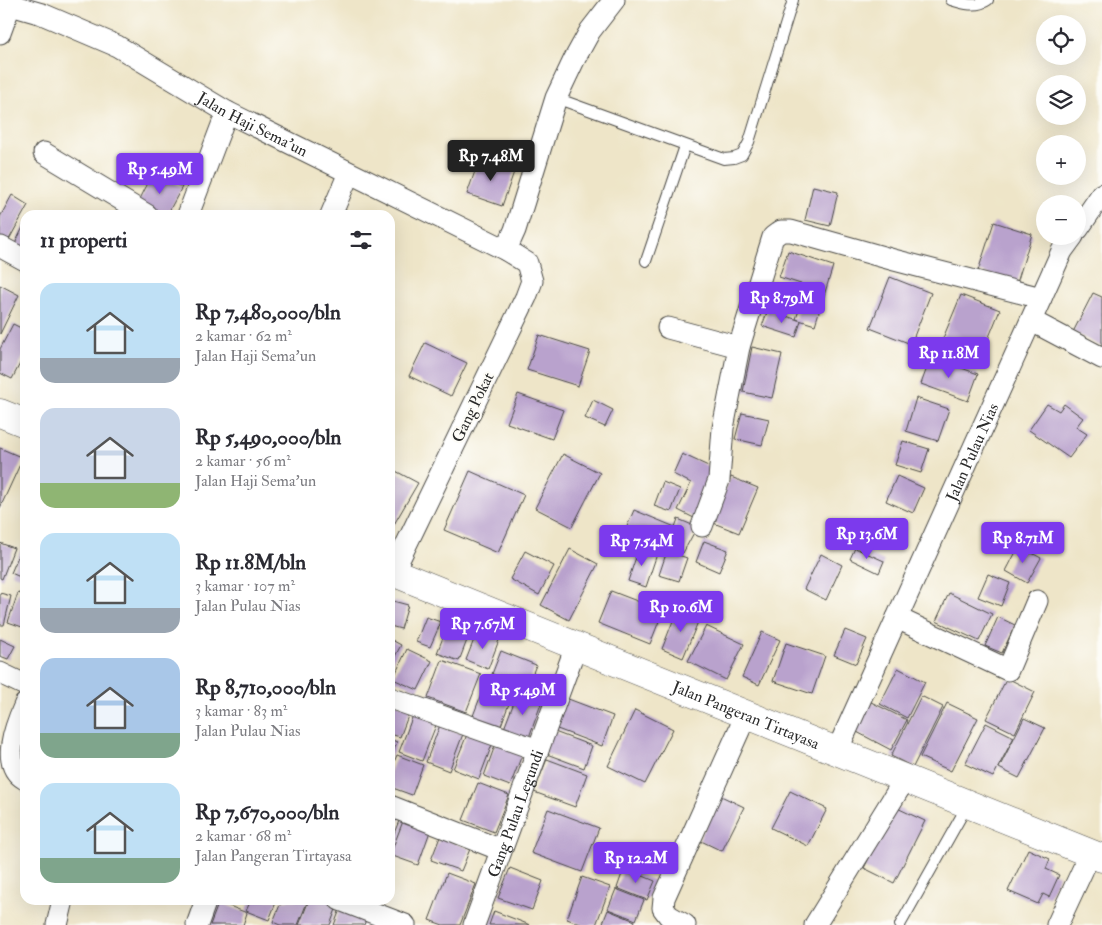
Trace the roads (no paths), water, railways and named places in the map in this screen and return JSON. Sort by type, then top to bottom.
[{"type":"main road","points":[[0,413],[20,421]]},
{"type":"main road","name":"Jalan Pangeran Tirtayasa","points":[[395,573],[1096,856]]},
{"type":"street","points":[[506,250],[515,230],[556,98],[590,32],[614,0]]},
{"type":"street","points":[[0,33],[8,3]]},
{"type":"street","name":"Jalan Haji Sema'un","points":[[8,3],[42,14],[117,46],[227,112],[506,250]]},
{"type":"street","points":[[190,210],[227,112]]},
{"type":"street","points":[[44,153],[139,210]]},
{"type":"street","points":[[333,210],[349,173]]},
{"type":"street","points":[[1086,217],[1102,194]]},
{"type":"street","points":[[702,526],[720,480],[723,428],[739,347],[773,237],[781,230],[800,233],[894,260],[1041,298]]},
{"type":"street","name":"Jalan Pulau Nias","points":[[837,751],[1032,322],[1062,251],[1066,245]]},
{"type":"street","points":[[1,247],[20,257]]},
{"type":"street","name":"Gang Pokat","points":[[395,563],[526,297],[532,281],[528,263],[506,250]]},
{"type":"street","points":[[1032,322],[1102,358]]},
{"type":"street","points":[[668,328],[739,347]]},
{"type":"street","points":[[897,618],[1008,670],[1037,601]]},
{"type":"street","name":"Gang Pulau Legundi","points":[[474,925],[576,646]]},
{"type":"street","points":[[0,673],[20,683]]},
{"type":"street","points":[[395,700],[538,750]]},
{"type":"street","points":[[20,715],[11,736],[7,754],[10,767],[20,777]]},
{"type":"street","points":[[685,925],[669,916],[662,908],[664,898],[746,715]]},
{"type":"street","points":[[815,925],[905,779]]},
{"type":"street","points":[[395,808],[501,850]]},
{"type":"street","points":[[1057,925],[1096,856]]},
{"type":"street","points":[[57,925],[62,905]]},
{"type":"street","points":[[197,925],[204,905]]},
{"type":"street","points":[[353,905],[405,925]]},
{"type":"lane","points":[[556,98],[724,159],[742,155],[749,142],[793,0]]},
{"type":"lane","points":[[951,0],[966,5],[983,4],[988,0]]},
{"type":"lane","points":[[646,261],[685,146]]},
{"type":"lane","points":[[900,925],[968,804]]}]
